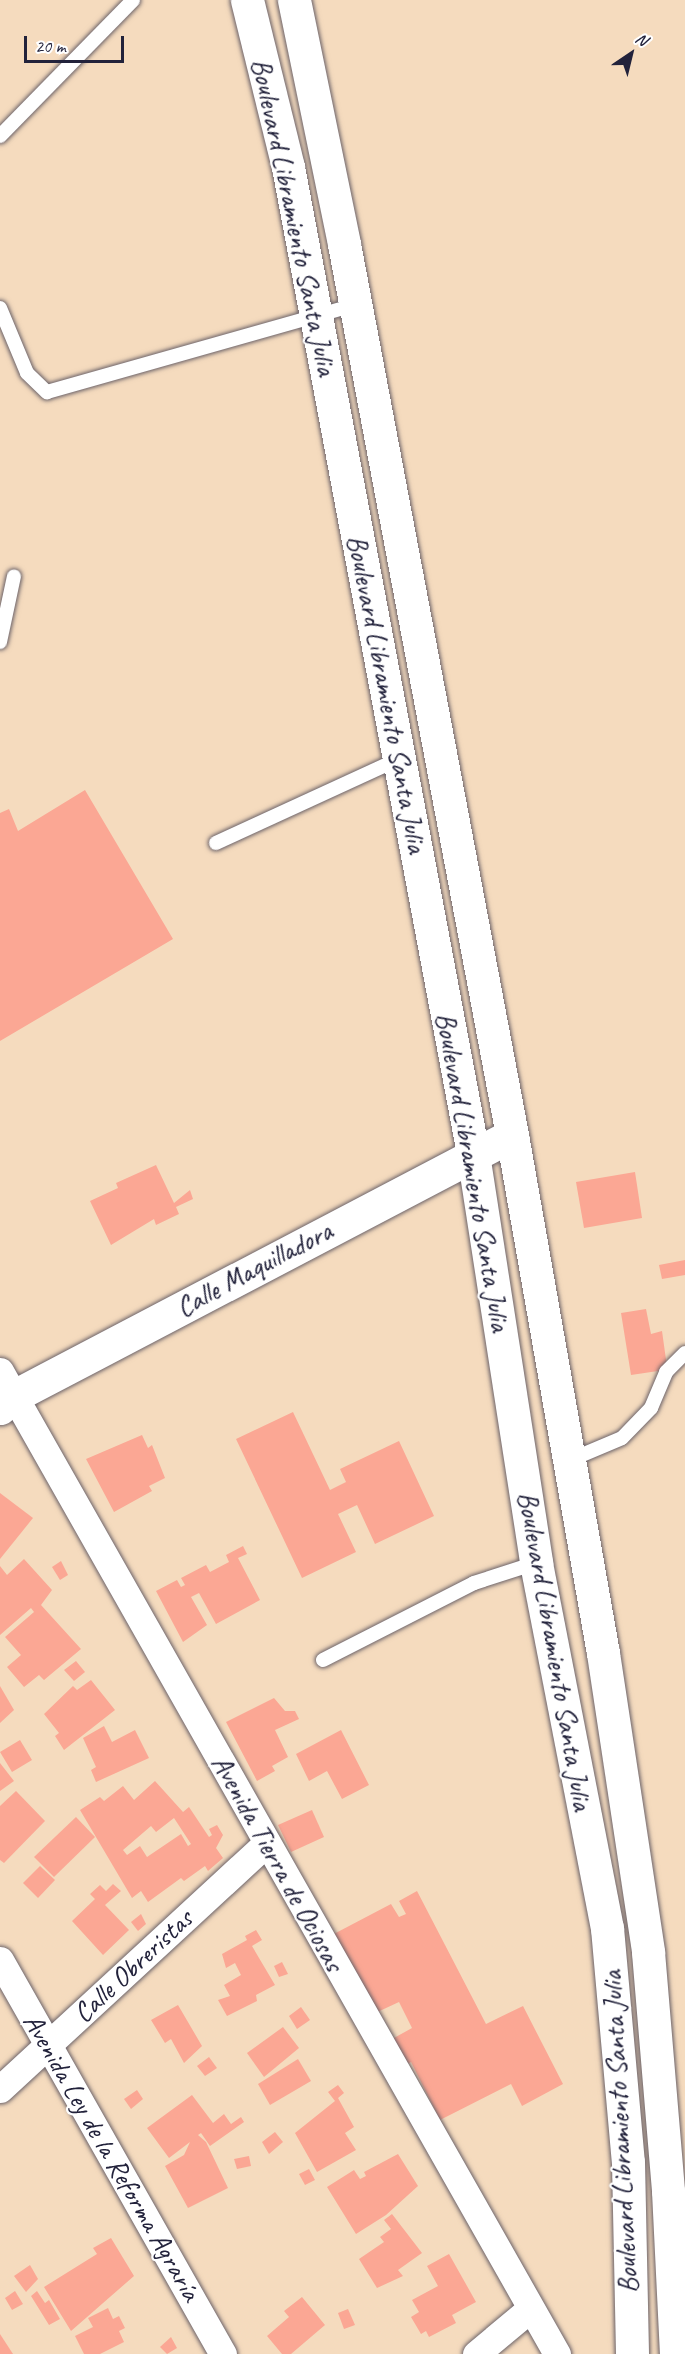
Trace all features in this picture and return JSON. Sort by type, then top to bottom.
[{"type":"main road","name":"Boulevard Libramiento Santa Julia","points":[[247,0],[288,167],[473,1154],[536,1563],[607,1928],[628,2162],[632,2354]]},
{"type":"main road","name":"Boulevard Libramiento Santa Julia","points":[[294,0],[355,305],[512,1135],[603,1653],[648,1952],[679,2352]]},
{"type":"main road","name":"Calle Maquilladora","points":[[5,1392],[512,1135]]},
{"type":"street","name":"Avenida Tierra de Ociosas","points":[[5,1392],[267,1843],[557,2354]]},
{"type":"street","name":"Calle Obreristas","points":[[0,2090],[267,1843]]},
{"type":"street","name":"Avenida Ley de la Reforma Agraría","points":[[0,1960],[223,2354]]},
{"type":"street","points":[[476,2354],[530,2309]]},
{"type":"lane","points":[[0,136],[133,0]]},
{"type":"lane","points":[[0,308],[27,373],[47,392],[355,305]]},
{"type":"lane","points":[[0,642],[14,576]]},
{"type":"lane","points":[[216,843],[399,759]]},
{"type":"lane","points":[[568,1461],[622,1438],[651,1408],[666,1372],[685,1353]]},
{"type":"lane","points":[[323,1660],[474,1583],[536,1563]]},
{"type":"building","points":[[85,790],[173,939],[0,1041],[0,813],[9,809],[18,831]]},
{"type":"building","points":[[156,1165],[174,1203],[190,1190],[193,1199],[176,1207],[179,1214],[156,1225],[154,1219],[111,1245],[90,1201],[118,1188],[116,1183]]},
{"type":"building","points":[[635,1172],[642,1218],[584,1228],[576,1182]]},
{"type":"building","points":[[685,1260],[685,1275],[662,1279],[659,1265]]},
{"type":"building","points":[[646,1309],[651,1334],[662,1331],[668,1374],[658,1371],[631,1375],[621,1313]]},
{"type":"building","points":[[293,1412],[330,1490],[346,1482],[340,1469],[399,1441],[434,1516],[375,1544],[357,1505],[338,1514],[356,1552],[302,1578],[236,1439]]},
{"type":"building","points":[[142,1435],[148,1448],[152,1445],[165,1478],[149,1486],[152,1491],[114,1512],[86,1459]]},
{"type":"building","points":[[0,1493],[33,1518],[0,1559]]},
{"type":"building","points":[[243,1546],[247,1554],[238,1558],[260,1600],[216,1624],[199,1593],[191,1597],[207,1625],[183,1642],[156,1591],[177,1580],[181,1587],[185,1585],[181,1578],[206,1565],[210,1572],[229,1562],[226,1555]]},
{"type":"building","points":[[24,1559],[52,1590],[41,1605],[81,1649],[44,1680],[39,1675],[24,1687],[7,1667],[21,1655],[5,1637],[34,1612],[31,1608],[0,1635],[0,1566],[7,1575]]},
{"type":"building","points":[[61,1561],[68,1575],[60,1580],[52,1567]]},
{"type":"building","points":[[76,1661],[85,1672],[74,1681],[64,1670]]},
{"type":"building","points":[[91,1680],[115,1710],[64,1750],[55,1736],[59,1733],[44,1714],[73,1686],[77,1690]]},
{"type":"building","points":[[0,1686],[14,1710],[0,1723]]},
{"type":"building","points":[[274,1698],[285,1711],[295,1711],[299,1719],[275,1730],[288,1757],[272,1766],[275,1771],[257,1781],[226,1722]]},
{"type":"building","points":[[104,1726],[112,1742],[135,1730],[149,1758],[96,1782],[91,1770],[96,1767],[83,1738]]},
{"type":"building","points":[[341,1730],[369,1785],[342,1799],[327,1771],[309,1781],[296,1754]]},
{"type":"building","points":[[20,1740],[32,1760],[12,1772],[0,1752]]},
{"type":"building","points":[[0,1763],[14,1781],[0,1791]]},
{"type":"building","points":[[155,1781],[183,1812],[189,1807],[209,1837],[212,1835],[209,1829],[217,1825],[223,1835],[216,1848],[223,1858],[208,1871],[205,1866],[184,1881],[181,1878],[148,1902],[141,1891],[132,1898],[80,1810],[100,1797],[104,1801],[123,1786],[134,1800]],"holes":[[[174,1818],[191,1844],[188,1846],[181,1834],[147,1857],[140,1846],[127,1855],[123,1850],[151,1826],[156,1832]]]},
{"type":"building","points":[[16,1791],[45,1821],[4,1863],[0,1860],[0,1806]]},
{"type":"building","points":[[312,1810],[324,1837],[291,1852],[278,1825]]},
{"type":"building","points":[[76,1817],[95,1837],[54,1877],[34,1857]]},
{"type":"building","points":[[40,1866],[55,1880],[38,1898],[23,1883]]},
{"type":"building","points":[[113,1884],[121,1891],[105,1905],[129,1930],[103,1955],[72,1921],[95,1899],[90,1894],[100,1885],[106,1891]]},
{"type":"building","points":[[417,1891],[486,2024],[523,2006],[563,2084],[522,2106],[511,2084],[440,2120],[411,2062],[401,2067],[385,2043],[412,2028],[399,2002],[371,2015],[330,1936],[391,1904],[399,1917],[406,1914],[399,1901]]},
{"type":"building","points":[[141,1914],[146,1924],[138,1931],[131,1922]]},
{"type":"building","points":[[256,1930],[262,1940],[252,1946],[275,1985],[256,1995],[257,2001],[227,2016],[218,2000],[230,1996],[224,1985],[241,1975],[235,1963],[226,1968],[222,1954],[247,1940],[245,1936]]},
{"type":"building","points":[[282,1962],[288,1974],[279,1977],[274,1966]]},
{"type":"building","points":[[178,2005],[202,2046],[184,2063],[171,2039],[165,2043],[151,2020]]},
{"type":"building","points":[[301,2007],[310,2020],[297,2029],[289,2016]]},
{"type":"building","points":[[283,2027],[299,2048],[264,2077],[247,2053]]},
{"type":"building","points":[[209,2057],[217,2068],[205,2076],[197,2066]]},
{"type":"building","points":[[298,2059],[311,2081],[270,2105],[258,2084]]},
{"type":"building","points":[[338,2085],[344,2093],[338,2098],[354,2127],[345,2133],[356,2150],[317,2172],[295,2133],[335,2101],[328,2092]]},
{"type":"building","points":[[137,2090],[143,2099],[131,2109],[124,2099]]},
{"type":"building","points":[[192,2095],[213,2123],[224,2114],[231,2124],[241,2117],[244,2122],[210,2146],[201,2133],[198,2135],[206,2142],[228,2188],[188,2208],[165,2166],[184,2155],[190,2142],[169,2158],[147,2128]]},
{"type":"building","points":[[275,2132],[283,2142],[269,2154],[262,2142]]},
{"type":"building","points":[[398,2154],[418,2186],[386,2215],[356,2234],[327,2187],[354,2170],[360,2179],[366,2176],[364,2172]]},
{"type":"building","points":[[249,2156],[251,2166],[237,2169],[234,2159]]},
{"type":"building","points":[[309,2169],[315,2180],[305,2185],[299,2174]]},
{"type":"building","points":[[392,2214],[422,2253],[398,2270],[403,2276],[377,2288],[359,2259],[384,2242],[380,2237],[391,2229],[384,2220]]},
{"type":"building","points":[[111,2238],[134,2276],[71,2331],[44,2287],[97,2254],[93,2248]]},
{"type":"building","points":[[449,2254],[476,2302],[452,2315],[456,2323],[429,2337],[426,2331],[421,2334],[411,2317],[419,2312],[412,2300],[438,2286],[427,2266]]},
{"type":"building","points":[[30,2265],[38,2279],[26,2292],[14,2276]]},
{"type":"building","points":[[15,2291],[23,2304],[12,2310],[5,2298]]},
{"type":"building","points":[[37,2291],[45,2303],[49,2300],[60,2319],[49,2325],[31,2296]]},
{"type":"building","points":[[302,2297],[325,2325],[291,2354],[282,2354],[267,2336],[289,2317],[284,2311]]},
{"type":"building","points":[[108,2308],[113,2319],[119,2316],[125,2328],[119,2331],[124,2342],[100,2354],[84,2354],[75,2336],[93,2327],[88,2318]]},
{"type":"building","points":[[348,2309],[355,2325],[344,2329],[338,2313]]},
{"type":"building","points":[[0,2334],[13,2354],[0,2354]]},
{"type":"building","points":[[171,2337],[177,2348],[167,2354],[160,2347]]}]
